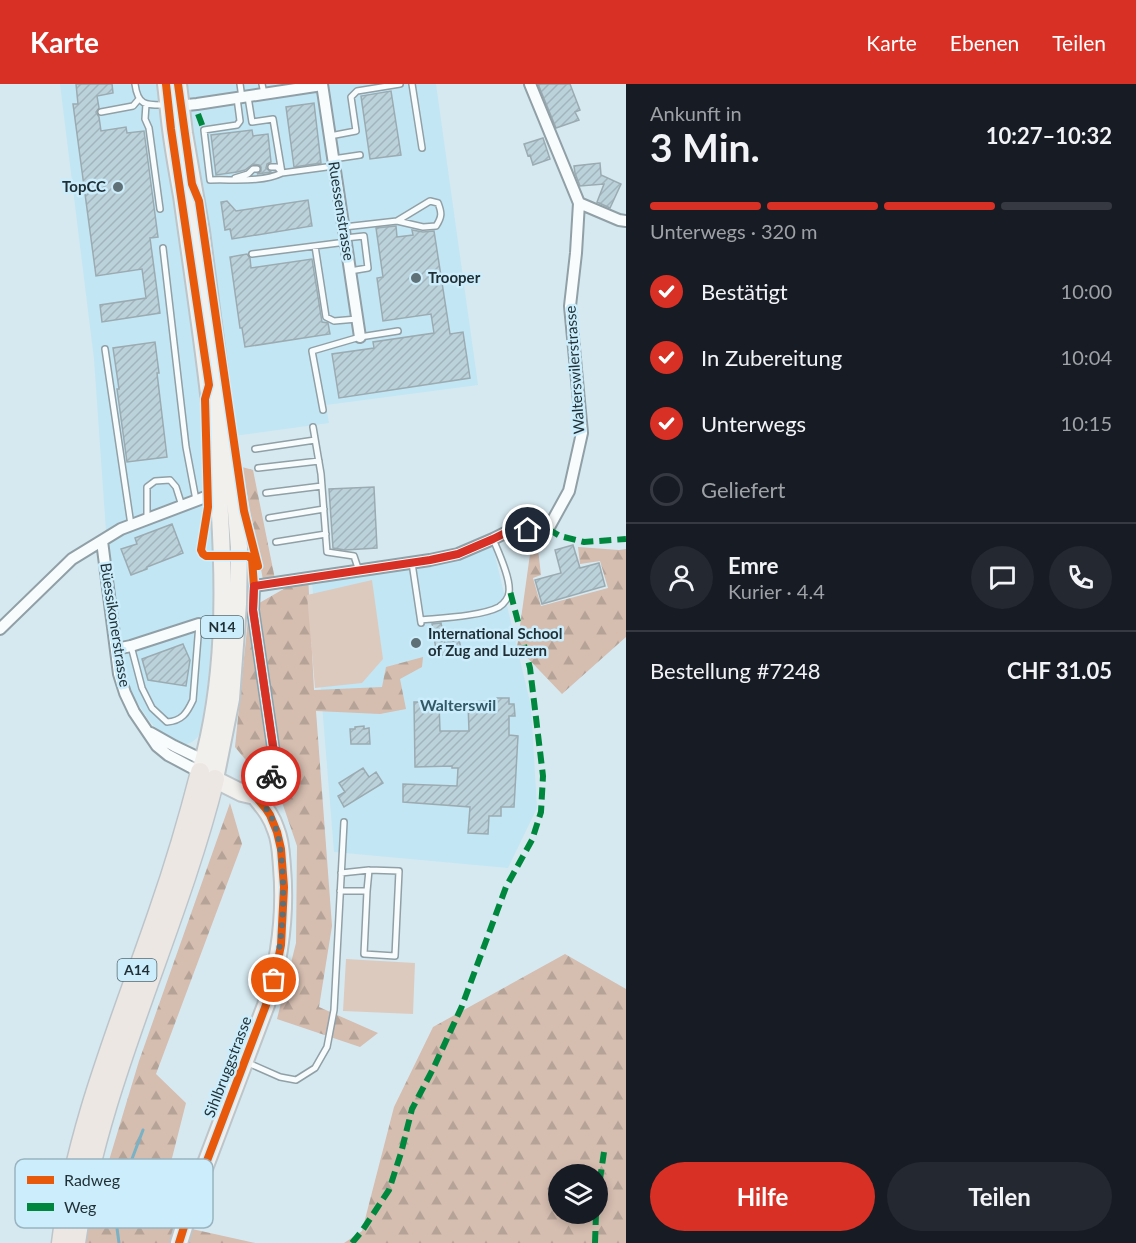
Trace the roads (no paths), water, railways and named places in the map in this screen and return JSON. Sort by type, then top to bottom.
[{"type":"highway","name":"A14","points":[[78,1159],[96,1091],[209,770]]},
{"type":"highway","name":"A14","points":[[93,1159],[107,1105],[191,863],[209,770]]},
{"type":"highway","name":"A14","points":[[62,1243],[65,1228]]},
{"type":"highway","name":"A14","points":[[76,1243],[79,1228]]},
{"type":"main road","name":"N14","points":[[166,84],[175,105]]},
{"type":"main road","name":"N14","points":[[178,84],[175,105],[215,440],[222,550],[221,649],[217,691],[209,735],[209,770]]},
{"type":"main road","points":[[209,770],[242,793],[255,796]]},
{"type":"main road","name":"Sihlbruggstrasse","points":[[208,1159],[266,1005],[281,945],[283,880],[281,849],[277,832],[266,809],[255,796]]},
{"type":"main road","name":"Sihlbruggstrasse","points":[[179,1243],[184,1228]]},
{"type":"street","points":[[530,84],[579,203],[626,221]]},
{"type":"street","name":"Ruessenstrasse","points":[[175,105],[242,98],[263,89],[322,85],[360,337]]},
{"type":"street","name":"Walterswilerstrasse","points":[[255,796],[275,770],[253,610],[254,586],[412,563],[458,554],[509,531],[548,529],[569,491],[582,433],[570,306],[579,203]]},
{"type":"street","points":[[102,541],[121,529],[208,496]]},
{"type":"street","name":"Büessikonerstrasse","points":[[0,629],[72,559],[102,541],[119,674],[125,693],[134,712],[157,746],[168,755],[209,770]]},
{"type":"street","points":[[116,649],[199,624]]},
{"type":"lane","points":[[135,84],[139,99],[146,104],[151,106],[175,105]]},
{"type":"lane","points":[[240,84],[242,98],[240,121],[237,125],[204,129],[210,180],[245,181],[276,176],[360,155]]},
{"type":"lane","points":[[330,136],[356,131],[351,97],[357,91],[400,84]]},
{"type":"lane","points":[[412,84],[422,148]]},
{"type":"lane","points":[[242,98],[252,122],[273,119],[282,173]]},
{"type":"lane","points":[[101,112],[133,106],[139,99]]},
{"type":"lane","points":[[146,104],[145,119],[150,128],[160,209]]},
{"type":"lane","points":[[271,167],[277,167],[282,173]]},
{"type":"lane","points":[[234,179],[257,169]]},
{"type":"lane","points":[[344,226],[397,221],[423,227],[436,226],[441,218],[441,210],[438,203],[430,201],[397,221]]},
{"type":"lane","points":[[252,254],[364,237],[368,268],[350,271]]},
{"type":"lane","points":[[315,246],[326,317],[334,321],[358,319]]},
{"type":"lane","points":[[163,248],[186,447],[196,500]]},
{"type":"lane","points":[[323,410],[312,351],[360,337],[398,331]]},
{"type":"lane","points":[[105,349],[131,525]]},
{"type":"lane","points":[[313,427],[322,486],[327,552],[354,556],[359,571]]},
{"type":"lane","points":[[255,449],[315,440]]},
{"type":"lane","points":[[258,468],[319,461]]},
{"type":"lane","points":[[147,519],[147,487],[155,481],[170,480],[176,487],[182,506]]},
{"type":"lane","points":[[266,493],[322,486]]},
{"type":"lane","points":[[269,518],[324,509]]},
{"type":"lane","points":[[276,542],[326,534]]},
{"type":"lane","points":[[412,563],[421,622],[481,612],[500,606],[510,591],[503,562],[493,539]]},
{"type":"lane","points":[[131,646],[142,688],[152,708],[167,722],[176,721],[188,711],[193,700],[199,624]]},
{"type":"lane","points":[[245,1062],[280,1077],[296,1080],[315,1068],[327,1047],[334,1010],[344,822]]},
{"type":"lane","points":[[341,873],[369,870],[399,871],[395,956],[364,954],[369,870]]},
{"type":"lane","points":[[340,891],[368,891]]},
{"type":"waterway","points":[[132,1159],[143,1130]]},
{"type":"waterway","points":[[117,1228],[119,1243]]},
{"type":"place","name":"TopCC","points":[[118,187]]},
{"type":"place","name":"Trooper","points":[[416,278]]},
{"type":"place","name":"International School of Zug and Luzern","points":[[416,643]]},
{"type":"district","name":"Walterswil","points":[[458,705]]}]
